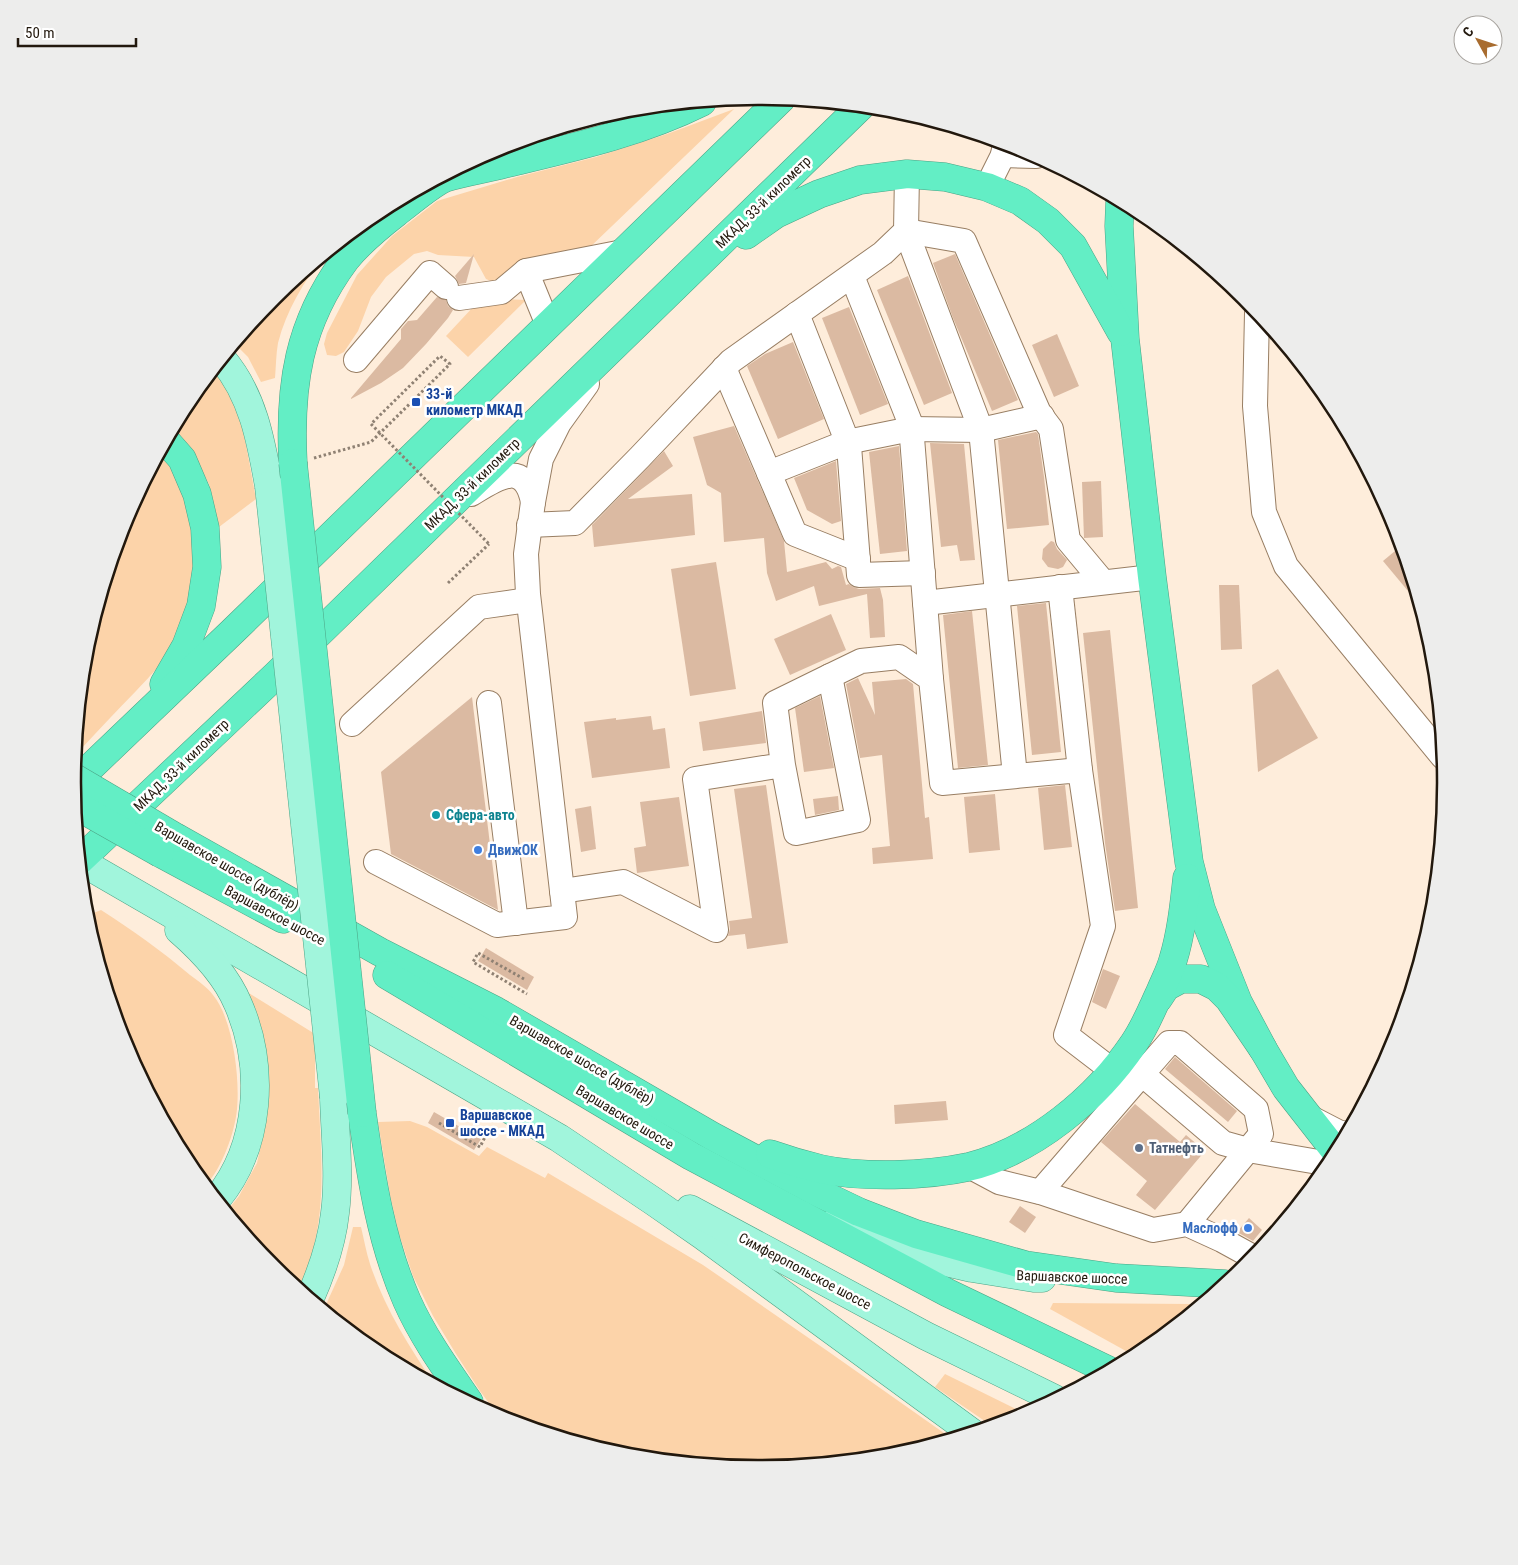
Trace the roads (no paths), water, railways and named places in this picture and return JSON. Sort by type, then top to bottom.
[{"type":"highway","points":[[81,776],[774,105]]},
{"type":"highway","points":[[461,174],[596,142],[686,109]]},
{"type":"highway","name":"МКАД, 33-й километр","points":[[86,856],[268,682],[855,112]]},
{"type":"highway","points":[[651,310],[717,254],[776,214],[819,194],[860,180],[907,174],[945,177],[987,187],[1020,201],[1048,221],[1074,246],[1125,339]]},
{"type":"highway","points":[[406,204],[374,230],[347,258],[326,288],[310,320],[299,355],[294,392],[293,463],[369,1165],[376,1202],[394,1269],[408,1303],[424,1334],[462,1391]]},
{"type":"highway","points":[[1120,209],[1125,339],[1152,577],[1189,862],[1201,909],[1238,1002],[1286,1088],[1331,1146]]},
{"type":"highway","points":[[105,754],[162,686],[186,646],[201,606],[206,567],[205,528],[198,494],[182,459],[171,447]]},
{"type":"highway","name":"Варшавское шоссе (дублёр)","points":[[81,783],[168,845],[496,1011],[712,1136],[812,1190],[859,1212],[916,1234],[1026,1264],[1116,1278]]},
{"type":"highway","name":"Варшавское шоссе","points":[[82,808],[168,845],[691,1156]]},
{"type":"highway","points":[[712,1136],[822,1169],[861,1173],[902,1174],[940,1171],[969,1166],[1003,1154],[1031,1140],[1060,1121],[1086,1100],[1113,1071],[1135,1042],[1173,962],[1182,921],[1189,862]]},
{"type":"highway","points":[[1154,1004],[1166,987],[1180,979],[1201,980],[1217,987],[1229,999],[1263,1049]]},
{"type":"highway","points":[[691,1156],[904,1270],[1041,1339],[1101,1367]]},
{"type":"highway","name":"Варшавское шоссе","points":[[1116,1278],[1215,1283]]},
{"type":"main road","points":[[226,364],[245,395],[255,420],[269,486],[334,1097],[337,1179],[335,1213],[329,1246],[313,1292]]},
{"type":"main road","points":[[86,862],[161,913],[196,945],[221,974],[238,1003],[248,1032],[254,1064],[255,1090],[252,1124],[243,1157],[228,1186],[221,1195]]},
{"type":"main road","points":[[125,887],[559,1138],[702,1235],[965,1428]]},
{"type":"main road","name":"Симферопольское шоссе","points":[[559,1138],[926,1336],[1047,1395]]},
{"type":"main road","name":"Варшавское шоссе","points":[[691,1156],[833,1220],[920,1256],[972,1268],[1034,1278],[1116,1278]]},
{"type":"street","points":[[987,187],[1003,151]]},
{"type":"street","points":[[907,174],[906,231],[981,430],[1015,776]]},
{"type":"street","points":[[531,513],[574,523],[640,457],[730,360],[883,254],[906,231]]},
{"type":"street","points":[[906,231],[964,241],[1042,416],[1051,429],[1068,540],[1103,582]]},
{"type":"street","points":[[356,360],[430,273],[452,293],[501,292],[526,271],[623,252]]},
{"type":"street","points":[[526,271],[548,325]]},
{"type":"street","points":[[852,276],[911,425],[931,679],[942,783],[1080,770]]},
{"type":"street","points":[[797,314],[849,446],[859,575],[923,573]]},
{"type":"street","points":[[1257,323],[1255,406],[1264,512],[1286,566],[1435,748]]},
{"type":"street","points":[[376,862],[497,925],[565,917],[528,600],[526,554],[541,459],[559,423],[596,371],[624,337]]},
{"type":"street","points":[[724,368],[795,534],[858,560]]},
{"type":"street","points":[[769,473],[847,442],[911,429],[981,430],[1042,416]]},
{"type":"street","points":[[421,534],[463,499],[496,479],[511,475],[523,479],[530,489],[531,513]]},
{"type":"street","points":[[925,603],[1152,577]]},
{"type":"street","points":[[1060,587],[1080,770],[1102,926],[1066,1035],[1113,1071]]},
{"type":"street","points":[[352,724],[479,607],[528,600]]},
{"type":"street","points":[[830,676],[858,820],[796,833],[783,765],[775,703],[830,676],[861,661],[899,657],[931,679]]},
{"type":"street","points":[[489,703],[516,923]]},
{"type":"street","points":[[562,891],[623,882],[716,930],[695,779],[783,765]]},
{"type":"street","points":[[1040,1192],[1168,1043],[1180,1043],[1256,1109],[1261,1134],[1187,1224]]},
{"type":"street","points":[[1142,1074],[1223,1143],[1248,1150],[1321,1162]]},
{"type":"street","points":[[1306,1116],[1339,1132]]},
{"type":"street","points":[[759,1161],[833,1220],[904,1270]]},
{"type":"street","points":[[969,1166],[999,1182],[1040,1192],[1153,1230],[1187,1224],[1246,1253]]},
{"type":"place","name":"33-й километр МКАД","points":[[416,402]]},
{"type":"place","name":"Сфера-авто","points":[[436,815]]},
{"type":"place","name":"ДвижОК","points":[[478,850]]},
{"type":"place","name":"Варшавское шоссе - МКАД","points":[[450,1123]]},
{"type":"place","name":"Татнефть","points":[[1139,1148]]},
{"type":"place","name":"Маслофф","points":[[1248,1228]]}]
